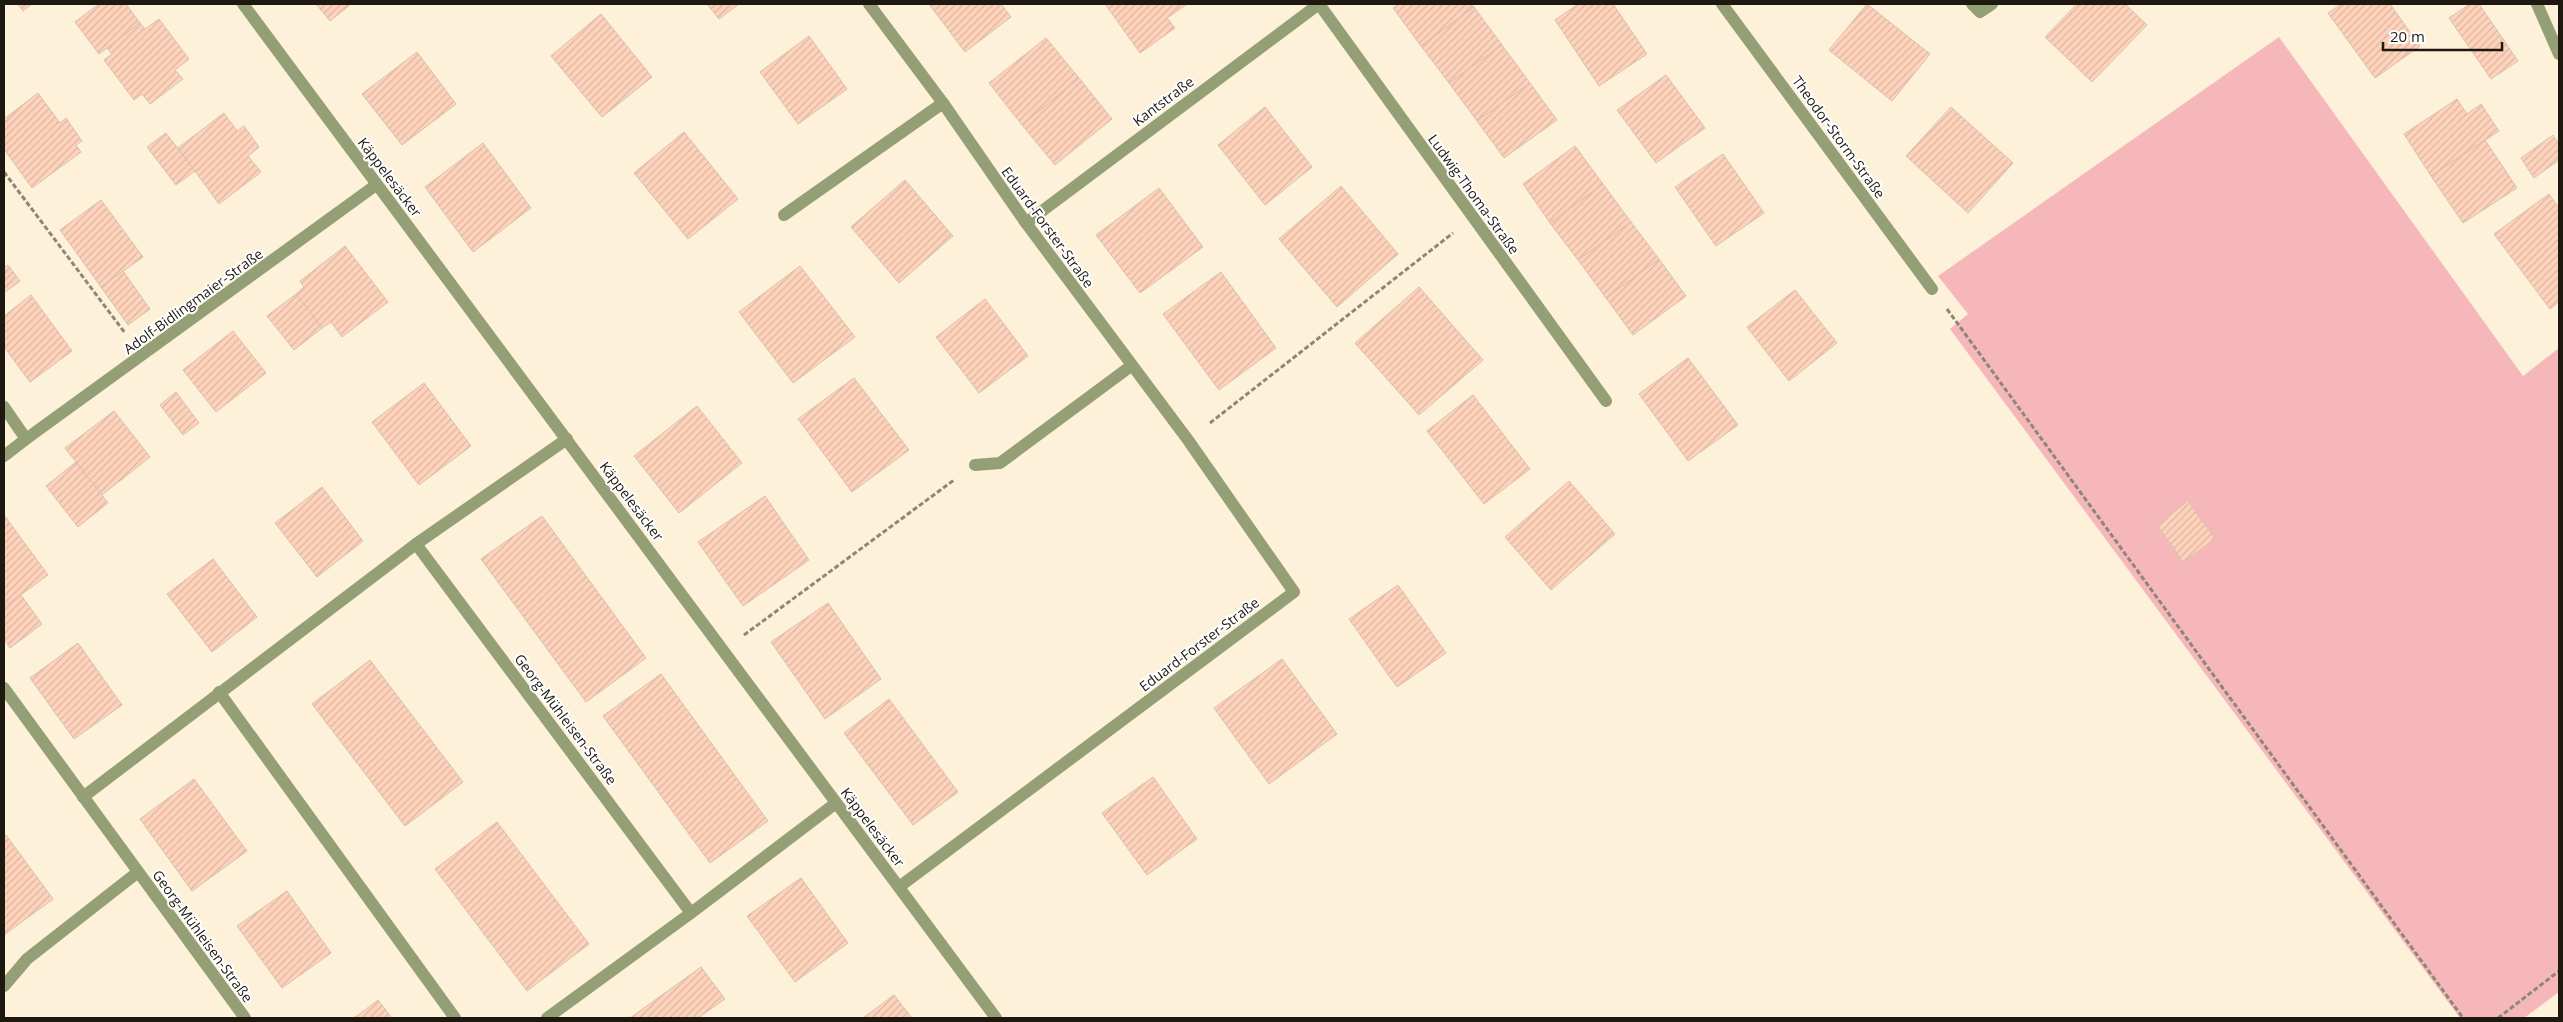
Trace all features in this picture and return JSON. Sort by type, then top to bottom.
[{"type":"street","name":"Käppelesäcker","points":[[243,4],[996,1018]]},
{"type":"street","name":"Eduard-Forster-Straße","points":[[869,4],[943,103],[1026,223],[1188,440],[1294,592],[899,887]]},
{"type":"street","name":"Ludwig-Thoma-Straße","points":[[1319,4],[1606,401]]},
{"type":"street","name":"Kantstraße","points":[[1026,223],[1319,4]]},
{"type":"street","name":"Theodor-Storm-Straße","points":[[1722,4],[1932,289]]},
{"type":"street","points":[[1972,4],[1980,12],[1992,4]]},
{"type":"street","points":[[2536,4],[2559,54]]},
{"type":"street","points":[[784,215],[943,103]]},
{"type":"street","name":"Adolf-Bidlingmaier-Straße","points":[[4,456],[142,357],[376,184]]},
{"type":"street","points":[[975,465],[1000,462],[1131,366]]},
{"type":"street","points":[[4,408],[26,439]]},
{"type":"street","points":[[83,797],[416,544],[567,438]]},
{"type":"street","name":"Georg-Mühleisen-Straße","points":[[416,544],[691,913]]},
{"type":"street","name":"Georg-Mühleisen-Straße","points":[[4,688],[138,872],[238,1016]]},
{"type":"street","points":[[219,692],[455,1018]]},
{"type":"street","points":[[547,1018],[691,913],[836,803]]},
{"type":"street","name":"Georg-Mühleisen-Straße","points":[[4,986],[26,959],[138,872]]},
{"type":"path","points":[[4,172],[142,357]]},
{"type":"path","points":[[1188,440],[1473,218]]},
{"type":"path","points":[[1932,289],[2463,1018]]},
{"type":"path","points":[[724,650],[975,465]]},
{"type":"path","points":[[2498,1018],[2559,971]]},
{"type":"shaded area","points":[[2279,37],[2523,376],[2559,348],[2559,992],[2524,1018],[2460,1018],[1950,329],[1968,314],[1938,276]]},
{"type":"building","points":[[18,4],[32,4],[23,11]]},
{"type":"building","points":[[99,4],[126,4],[140,23],[99,54],[75,22]]},
{"type":"building","points":[[316,4],[351,4],[330,21]]},
{"type":"building","points":[[707,4],[739,4],[719,19]]},
{"type":"building","points":[[929,4],[1001,4],[1011,17],[965,52]]},
{"type":"building","points":[[1105,4],[1187,4],[1167,18],[1175,28],[1140,53]]},
{"type":"building","points":[[1399,4],[1471,4],[1474,7],[1421,46],[1393,8]]},
{"type":"building","points":[[1578,4],[1613,4],[1647,54],[1599,86],[1555,20]]},
{"type":"building","points":[[1867,4],[1930,54],[1892,101],[1829,50]]},
{"type":"building","points":[[2077,4],[2125,4],[2147,25],[2092,82],[2045,37]]},
{"type":"building","points":[[2341,4],[2390,4],[2420,46],[2375,78],[2328,13]]},
{"type":"building","points":[[2470,4],[2479,4],[2518,61],[2491,79],[2449,18]]},
{"type":"building","points":[[1474,7],[1502,45],[1449,83],[1421,46]]},
{"type":"building","points":[[601,14],[652,77],[602,117],[551,56]]},
{"type":"building","points":[[159,19],[189,59],[175,70],[183,79],[150,104],[142,94],[134,100],[104,60],[112,54],[107,48],[140,23],[145,29]]},
{"type":"building","points":[[809,36],[847,89],[798,124],[760,72]]},
{"type":"building","points":[[1046,38],[1079,78],[1022,125],[989,83]]},
{"type":"building","points":[[1502,45],[1530,83],[1477,121],[1449,83]]},
{"type":"building","points":[[417,52],[456,104],[402,145],[362,94]]},
{"type":"building","points":[[1666,75],[1705,128],[1656,163],[1617,110]]},
{"type":"building","points":[[1079,78],[1112,119],[1055,165],[1022,125]]},
{"type":"building","points":[[1530,83],[1557,120],[1504,158],[1477,121]]},
{"type":"building","points":[[38,93],[60,123],[66,118],[82,141],[76,145],[81,152],[32,188],[4,149],[4,119]]},
{"type":"building","points":[[2457,99],[2467,114],[2481,104],[2499,131],[2431,176],[2404,134]]},
{"type":"building","points":[[1265,107],[1312,167],[1265,205],[1218,145]]},
{"type":"building","points":[[1951,107],[2013,163],[1968,213],[1906,156]]},
{"type":"building","points":[[224,113],[237,131],[244,126],[259,147],[248,156],[261,172],[219,204],[178,148]]},
{"type":"building","points":[[684,132],[738,199],[688,239],[634,173]]},
{"type":"building","points":[[166,133],[195,171],[176,185],[147,147]]},
{"type":"building","points":[[2553,135],[2559,144],[2559,160],[2534,178],[2521,158]]},
{"type":"building","points":[[2485,140],[2517,188],[2463,223],[2431,176]]},
{"type":"building","points":[[483,143],[531,208],[473,252],[425,187]]},
{"type":"building","points":[[1575,146],[1603,184],[1550,223],[1523,184]]},
{"type":"building","points":[[1723,154],[1764,213],[1716,246],[1675,187]]},
{"type":"building","points":[[905,180],[953,236],[899,283],[851,227]]},
{"type":"building","points":[[1603,184],[1631,222],[1578,260],[1550,223]]},
{"type":"building","points":[[1341,186],[1398,254],[1337,307],[1279,239]]},
{"type":"building","points":[[1159,188],[1203,247],[1140,293],[1096,235]]},
{"type":"building","points":[[2549,194],[2559,208],[2559,302],[2550,309],[2494,234]]},
{"type":"building","points":[[101,200],[143,257],[101,287],[60,230]]},
{"type":"building","points":[[1631,222],[1659,259],[1606,298],[1578,260]]},
{"type":"building","points":[[345,246],[388,302],[342,337],[331,322],[322,328],[296,294],[304,287],[300,281]]},
{"type":"building","points":[[1659,259],[1686,296],[1633,335],[1606,298]]},
{"type":"building","points":[[8,265],[20,281],[4,293],[4,268]]},
{"type":"building","points":[[800,266],[855,337],[793,383],[739,312]]},
{"type":"building","points":[[123,271],[150,309],[128,325],[101,287]]},
{"type":"building","points":[[1221,272],[1276,348],[1219,390],[1163,314]]},
{"type":"building","points":[[1419,287],[1483,360],[1419,415],[1355,343]]},
{"type":"building","points":[[1795,290],[1837,343],[1789,381],[1747,327]]},
{"type":"building","points":[[296,294],[322,328],[294,350],[267,316]]},
{"type":"building","points":[[31,295],[72,351],[30,382],[4,347],[4,316]]},
{"type":"building","points":[[985,299],[1028,356],[979,393],[936,337]]},
{"type":"building","points":[[233,331],[266,373],[216,412],[183,370]]},
{"type":"building","points":[[1688,358],[1738,425],[1688,461],[1639,394]]},
{"type":"building","points":[[854,378],[909,450],[852,492],[798,419]]},
{"type":"building","points":[[424,383],[471,446],[419,485],[372,422]]},
{"type":"building","points":[[176,392],[199,423],[183,435],[160,405]]},
{"type":"building","points":[[1473,395],[1530,469],[1484,504],[1427,431]]},
{"type":"building","points":[[697,406],[742,463],[679,513],[634,456]]},
{"type":"building","points":[[114,411],[150,457],[102,495],[65,448]]},
{"type":"building","points":[[76,462],[108,503],[78,527],[46,486]]},
{"type":"building","points":[[1569,481],[1615,534],[1551,590],[1505,537]]},
{"type":"building","points":[[322,487],[363,541],[317,577],[275,523]]},
{"type":"building","points":[[765,496],[809,560],[743,606],[698,542]]},
{"type":"building","points":[[2188,501],[2215,539],[2183,562],[2157,525]]},
{"type":"building","points":[[4,515],[48,575],[4,607]]},
{"type":"building","points":[[542,516],[646,658],[586,702],[481,559]]},
{"type":"building","points":[[213,559],[257,617],[212,652],[167,594]]},
{"type":"building","points":[[1398,585],[1446,653],[1397,687],[1349,619]]},
{"type":"building","points":[[21,595],[42,624],[10,648],[4,639],[4,607]]},
{"type":"building","points":[[828,603],[881,679],[825,719],[771,642]]},
{"type":"building","points":[[78,643],[122,705],[74,739],[30,678]]},
{"type":"building","points":[[1282,659],[1337,734],[1269,784],[1214,708]]},
{"type":"building","points":[[370,660],[463,782],[405,826],[312,704]]},
{"type":"building","points":[[661,674],[768,821],[710,863],[603,716]]},
{"type":"building","points":[[889,699],[958,792],[913,825],[844,733]]},
{"type":"building","points":[[1153,777],[1197,839],[1147,875],[1102,813]]},
{"type":"building","points":[[194,779],[247,851],[192,891],[140,819]]},
{"type":"building","points":[[497,822],[589,944],[527,991],[435,869]]},
{"type":"building","points":[[6,835],[53,899],[4,935],[4,836]]},
{"type":"building","points":[[801,878],[848,943],[795,982],[747,916]]},
{"type":"building","points":[[287,891],[331,953],[282,988],[237,926]]},
{"type":"building","points":[[701,967],[725,999],[698,1018],[630,1018]]},
{"type":"building","points":[[894,995],[912,1018],[863,1018]]},
{"type":"building","points":[[378,1000],[392,1018],[354,1018]]}]
